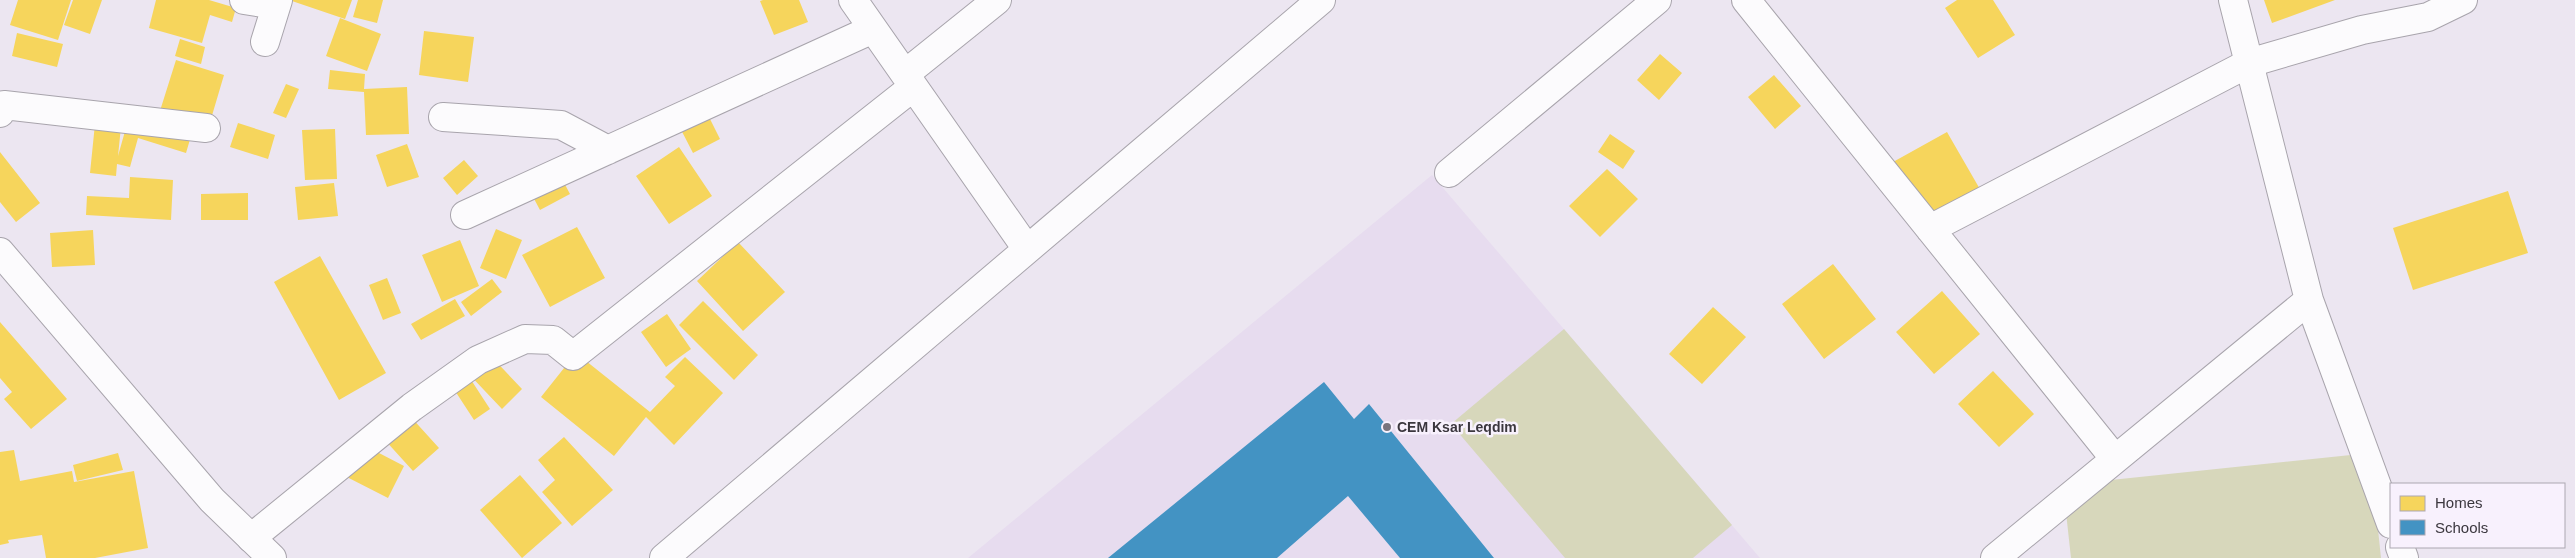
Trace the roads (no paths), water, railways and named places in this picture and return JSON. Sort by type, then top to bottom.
[{"type":"street","points":[[244,0],[277,3],[265,42]]},
{"type":"street","points":[[853,0],[1027,249]]},
{"type":"street","points":[[250,538],[412,407],[478,360],[524,340],[553,340],[573,356],[909,80],[997,0]]},
{"type":"street","points":[[677,554],[1027,249],[1321,0]]},
{"type":"street","points":[[1449,173],[1656,0]]},
{"type":"street","points":[[1746,0],[2115,459]]},
{"type":"street","points":[[2233,0],[2309,300],[2390,521]]},
{"type":"street","points":[[1930,229],[2249,63],[2362,30],[2428,17],[2464,0]]},
{"type":"street","points":[[465,215],[873,29]]},
{"type":"street","points":[[0,113],[4,105],[206,128]]},
{"type":"street","points":[[443,117],[561,125],[608,150]]},
{"type":"street","points":[[0,252],[212,500],[272,558]]},
{"type":"street","points":[[1995,558],[2309,300]]},
{"type":"place","name":"CEM Ksar Leqdim","points":[[1387,427]]}]
